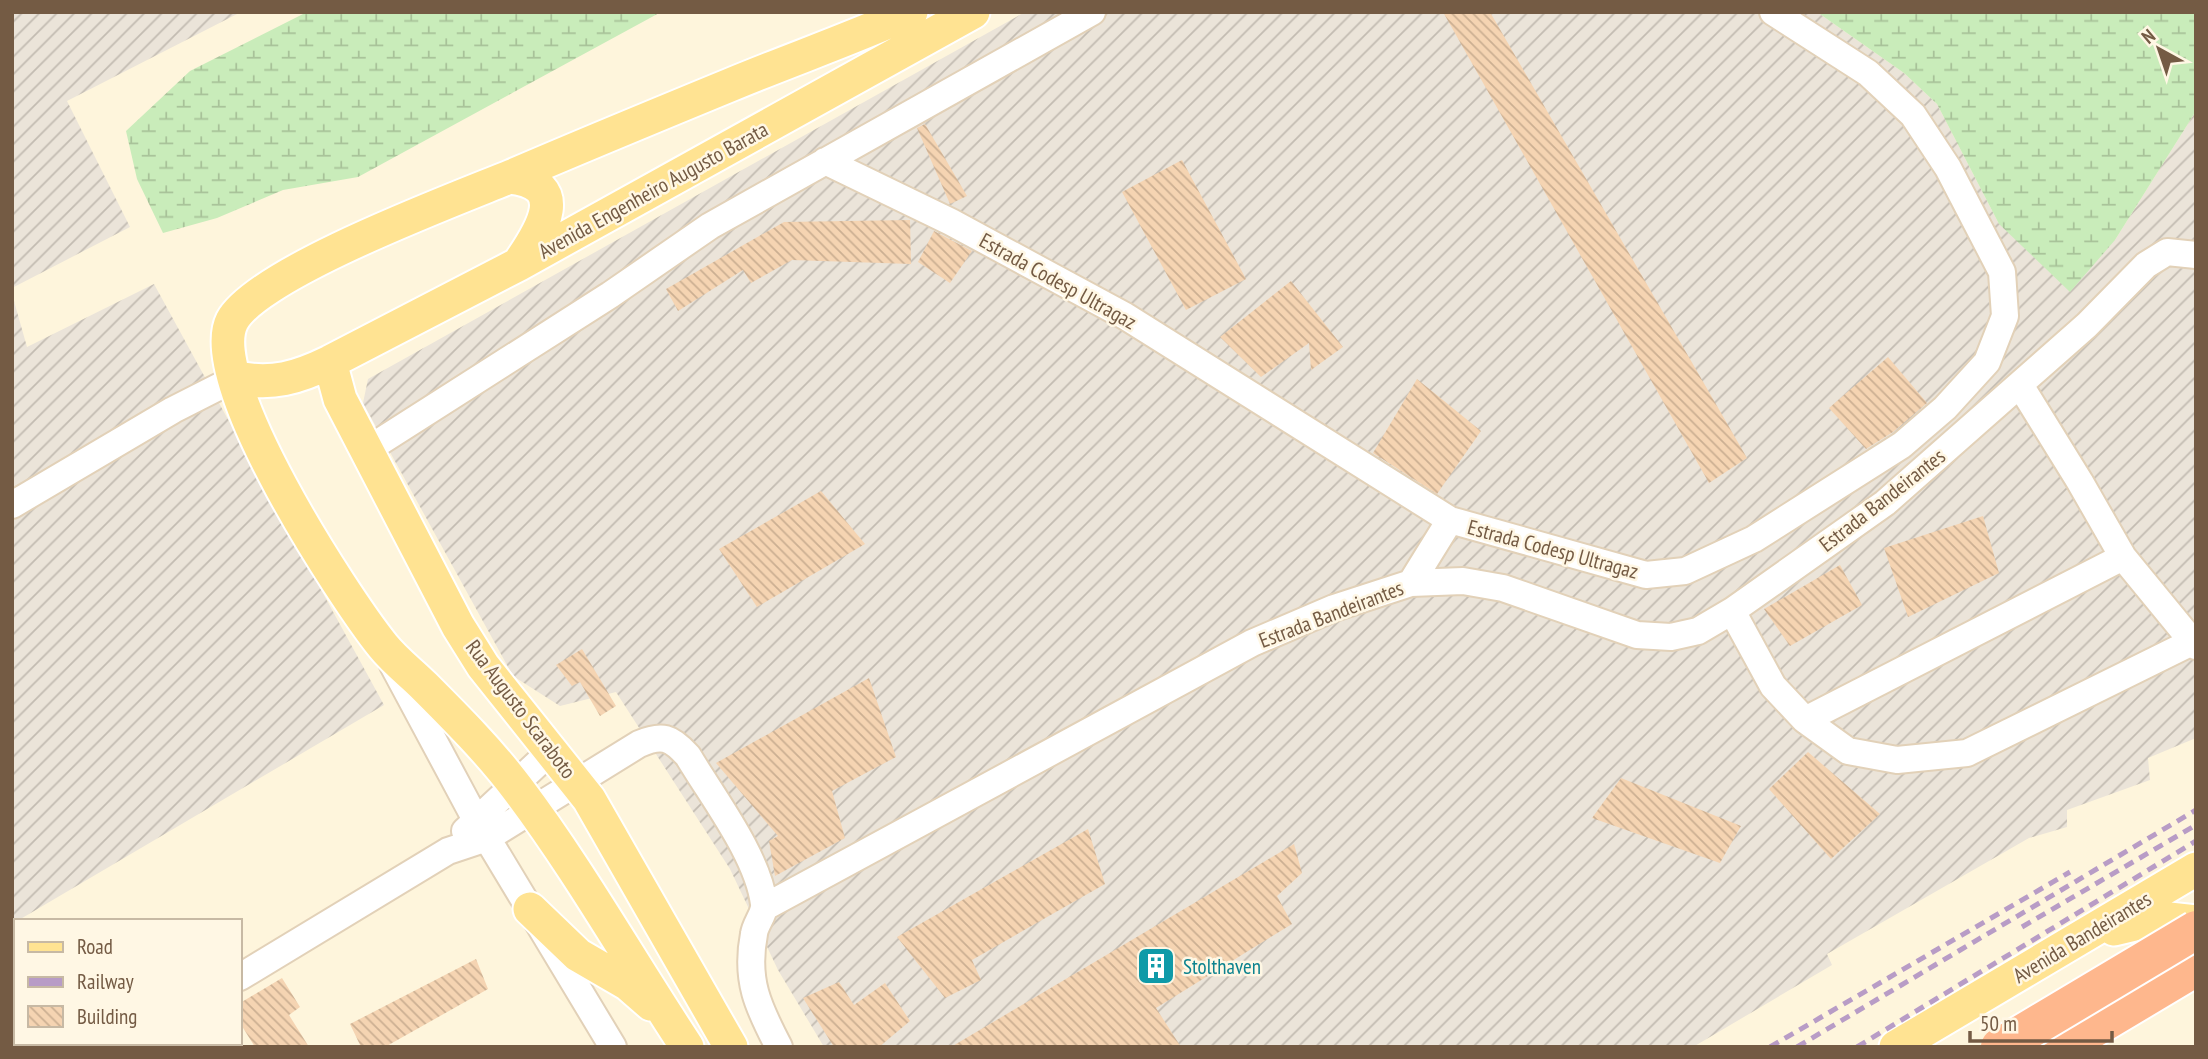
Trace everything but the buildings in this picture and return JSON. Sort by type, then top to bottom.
[{"type":"highway","points":[[2000,1047],[2196,930]]},
{"type":"highway","points":[[2062,1047],[2196,967]]},
{"type":"main road","points":[[679,1035],[513,783],[452,715],[384,648],[307,533],[276,481],[248,415],[228,349],[232,321],[242,307],[326,255],[911,12]]},
{"type":"main road","name":"Avenida Engenheiro Augusto Barata","points":[[236,378],[279,382],[299,377],[330,362],[519,264],[973,12]]},
{"type":"main road","points":[[510,177],[526,179],[540,188],[548,208],[541,232],[519,264]]},
{"type":"main road","name":"Rua Augusto Scaraboto","points":[[330,362],[340,399],[458,626],[492,677],[576,781],[731,1047]]},
{"type":"main road","name":"Avenida Bandeirantes","points":[[1896,1047],[2196,869]]},
{"type":"main road","points":[[530,909],[578,955],[628,984],[679,1035]]},
{"type":"main road","points":[[2072,943],[2139,921],[2160,918],[2196,922]]},
{"type":"main road","points":[[2072,943],[2133,937],[2160,939],[2196,954]]},
{"type":"street","points":[[367,450],[610,295],[710,226],[1092,12]]},
{"type":"street","name":"Estrada Codesp Ultragaz","points":[[825,161],[951,222],[1125,316],[1450,520],[1646,575],[1685,571],[1754,539],[1902,446],[1945,408],[1987,362],[2005,316],[2002,272],[1948,168],[1913,115],[1868,73],[1773,12]]},
{"type":"street","name":"Estrada Bandeirantes","points":[[765,907],[1252,643],[1334,608],[1411,583],[1463,581],[1503,588],[1637,635],[1671,636],[1698,631],[1732,611],[1885,503],[2102,311],[2146,265],[2167,252],[2196,255]]},
{"type":"street","points":[[12,505],[173,410],[236,378]]},
{"type":"street","points":[[1732,611],[1773,685],[1805,720],[1848,751],[1897,760],[1967,753],[2194,644],[2123,557],[2020,385]]},
{"type":"street","points":[[1411,583],[1450,520]]},
{"type":"street","points":[[1805,720],[2123,557]]},
{"type":"street","points":[[384,648],[481,828],[613,1047]]},
{"type":"street","points":[[242,976],[448,851],[481,828],[533,810],[639,744],[662,736],[674,741],[688,756],[756,872],[765,907],[754,931],[750,966],[756,1003],[779,1047]]},
{"type":"street","points":[[481,828],[513,783],[552,750]]},
{"type":"shaded area","points":[[12,12],[241,12],[67,101],[130,227],[12,288]]},
{"type":"shaded area","name":"Stolthaven","points":[[1025,12],[1817,12],[1904,73],[1937,104],[1999,224],[2115,240],[2196,111],[2196,738],[2148,758],[2150,780],[2067,810],[2067,827],[2029,838],[1827,954],[1832,965],[1693,1047],[824,1047],[778,970],[730,869],[616,692],[560,706],[513,676],[363,403],[368,379]]},
{"type":"shaded area","points":[[154,284],[384,705],[20,919],[14,919],[12,924],[12,294],[27,347]]},
{"type":"green space","points":[[307,12],[661,12],[358,177],[283,190],[217,218],[163,233],[137,179],[126,131],[190,71]]},
{"type":"green space","points":[[1817,12],[2196,12],[2196,111],[2115,240],[2070,292],[1999,224],[1937,104],[1904,73]]},
{"type":"railway","points":[[1797,1047],[2196,810]]},
{"type":"railway","points":[[2022,927],[2196,825]]},
{"type":"railway","points":[[1857,1047],[2196,841]]},
{"type":"railway","points":[[1770,1047],[2070,872]]},
{"type":"place","name":"Stolthaven","points":[[1156,966]]}]
